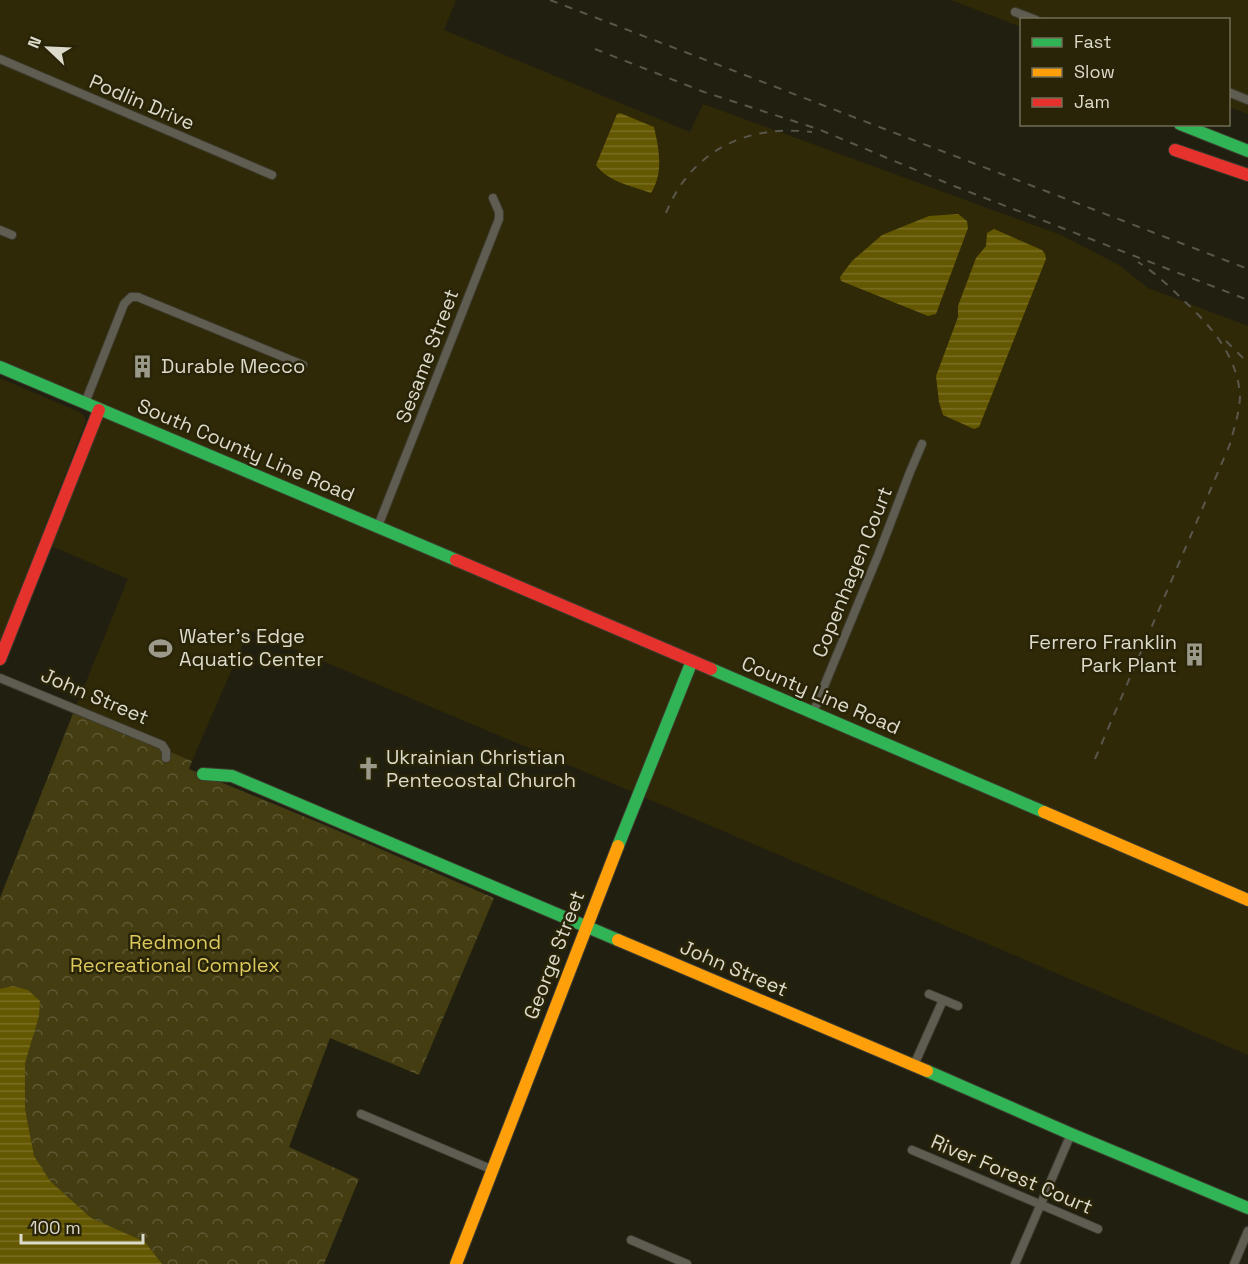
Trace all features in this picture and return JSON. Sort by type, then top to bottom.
[{"type":"main road","points":[[1185,126],[1248,151]]},
{"type":"main road","points":[[1175,150],[1248,176]]},
{"type":"main road","points":[[0,367],[99,410],[0,659]]},
{"type":"main road","name":"South County Line Road","points":[[99,410],[378,526]]},
{"type":"main road","name":"County Line Road","points":[[378,526],[1248,900]]},
{"type":"main road","name":"George Street","points":[[456,1264],[586,926],[692,661]]},
{"type":"main road","name":"John Street","points":[[203,774],[232,776],[1248,1208]]},
{"type":"street","points":[[1015,12],[1031,18]]},
{"type":"street","name":"Podlin Drive","points":[[0,59],[272,175]]},
{"type":"street","points":[[1230,93],[1248,100]]},
{"type":"street","name":"Sesame Street","points":[[378,526],[499,219],[499,212],[493,198]]},
{"type":"street","points":[[0,230],[12,235]]},
{"type":"street","points":[[85,403],[124,303],[131,297],[146,300],[303,365]]},
{"type":"street","name":"Copenhagen Court","points":[[813,713],[922,444]]},
{"type":"street","name":"John Street","points":[[0,678],[162,745],[166,751],[166,758]]},
{"type":"street","points":[[929,994],[958,1006]]},
{"type":"street","points":[[914,1065],[942,1000]]},
{"type":"street","points":[[361,1114],[493,1170]]},
{"type":"street","points":[[1015,1264],[1071,1134]]},
{"type":"street","name":"River Forest Court","points":[[912,1150],[1098,1229]]},
{"type":"street","points":[[1234,1264],[1248,1231]]},
{"type":"street","points":[[631,1240],[674,1261],[687,1264]]},
{"type":"shaded area","points":[[0,0],[456,0],[444,30],[690,132],[703,104],[1061,235],[1119,265],[1148,288],[1248,326],[1248,896],[0,361]]},
{"type":"shaded area","points":[[951,0],[1248,0],[1248,114],[1230,107],[1230,18],[1020,18],[1020,27]]},
{"type":"shaded area","points":[[620,113],[654,127],[659,152],[659,169],[651,193],[607,176],[596,165],[617,114]]},
{"type":"shaded area","points":[[958,214],[967,221],[968,228],[936,314],[928,316],[841,281],[840,277],[852,261],[882,235],[929,216]]},
{"type":"shaded area","points":[[994,229],[1042,250],[1046,259],[979,427],[974,429],[943,415],[936,376],[958,317],[958,306],[976,258],[986,246],[987,233]]},
{"type":"shaded area","points":[[0,378],[79,412],[86,421],[0,641]]},
{"type":"shaded area","points":[[99,414],[687,665],[635,793],[249,630],[192,761],[74,711],[128,579],[49,545]]},
{"type":"shaded area","points":[[692,667],[1248,903],[1248,1055],[641,796]]},
{"type":"shaded area","points":[[13,986],[28,990],[40,1001],[39,1016],[25,1063],[25,1109],[34,1156],[50,1181],[91,1218],[145,1242],[162,1264],[0,1264],[0,989]]},
{"type":"green space","name":"Redmond Recreational Complex","points":[[74,711],[192,761],[189,769],[494,898],[419,1075],[330,1038],[289,1147],[359,1179],[324,1264],[0,1264],[0,898]]},
{"type":"railway","points":[[550,0],[1248,269]]},
{"type":"railway","points":[[595,49],[704,92],[818,129],[954,186],[1248,300]]},
{"type":"railway","points":[[666,213],[677,191],[690,173],[724,146],[743,138],[765,133],[812,132]]},
{"type":"railway","points":[[1095,759],[1230,444],[1240,401],[1238,380],[1220,341],[1202,318],[1155,274],[1138,262]]},
{"type":"railway","points":[[1226,341],[1248,363]]},
{"type":"traffic: fast","points":[[1185,126],[1248,151]]},
{"type":"traffic: fast","points":[[0,367],[456,560]]},
{"type":"traffic: fast","points":[[618,846],[692,661]]},
{"type":"traffic: fast","points":[[711,669],[1044,812]]},
{"type":"traffic: fast","points":[[203,774],[232,776],[618,940]]},
{"type":"traffic: fast","points":[[927,1071],[1248,1208]]},
{"type":"traffic: slow","points":[[1044,812],[1248,900]]},
{"type":"traffic: slow","points":[[456,1264],[618,846]]},
{"type":"traffic: slow","points":[[618,940],[927,1071]]},
{"type":"traffic: jam","points":[[1175,150],[1248,175]]},
{"type":"traffic: jam","points":[[0,659],[99,410]]},
{"type":"traffic: jam","points":[[456,560],[711,669]]},
{"type":"place","name":"Durable Mecco","points":[[143,366]]},
{"type":"place","name":"Water's Edge Aquatic Center","points":[[161,648]]},
{"type":"place","name":"Ferrero Franklin Park Plant","points":[[1195,654]]},
{"type":"place","name":"Ukrainian Christian Pentecostal Church","points":[[368,769]]}]
